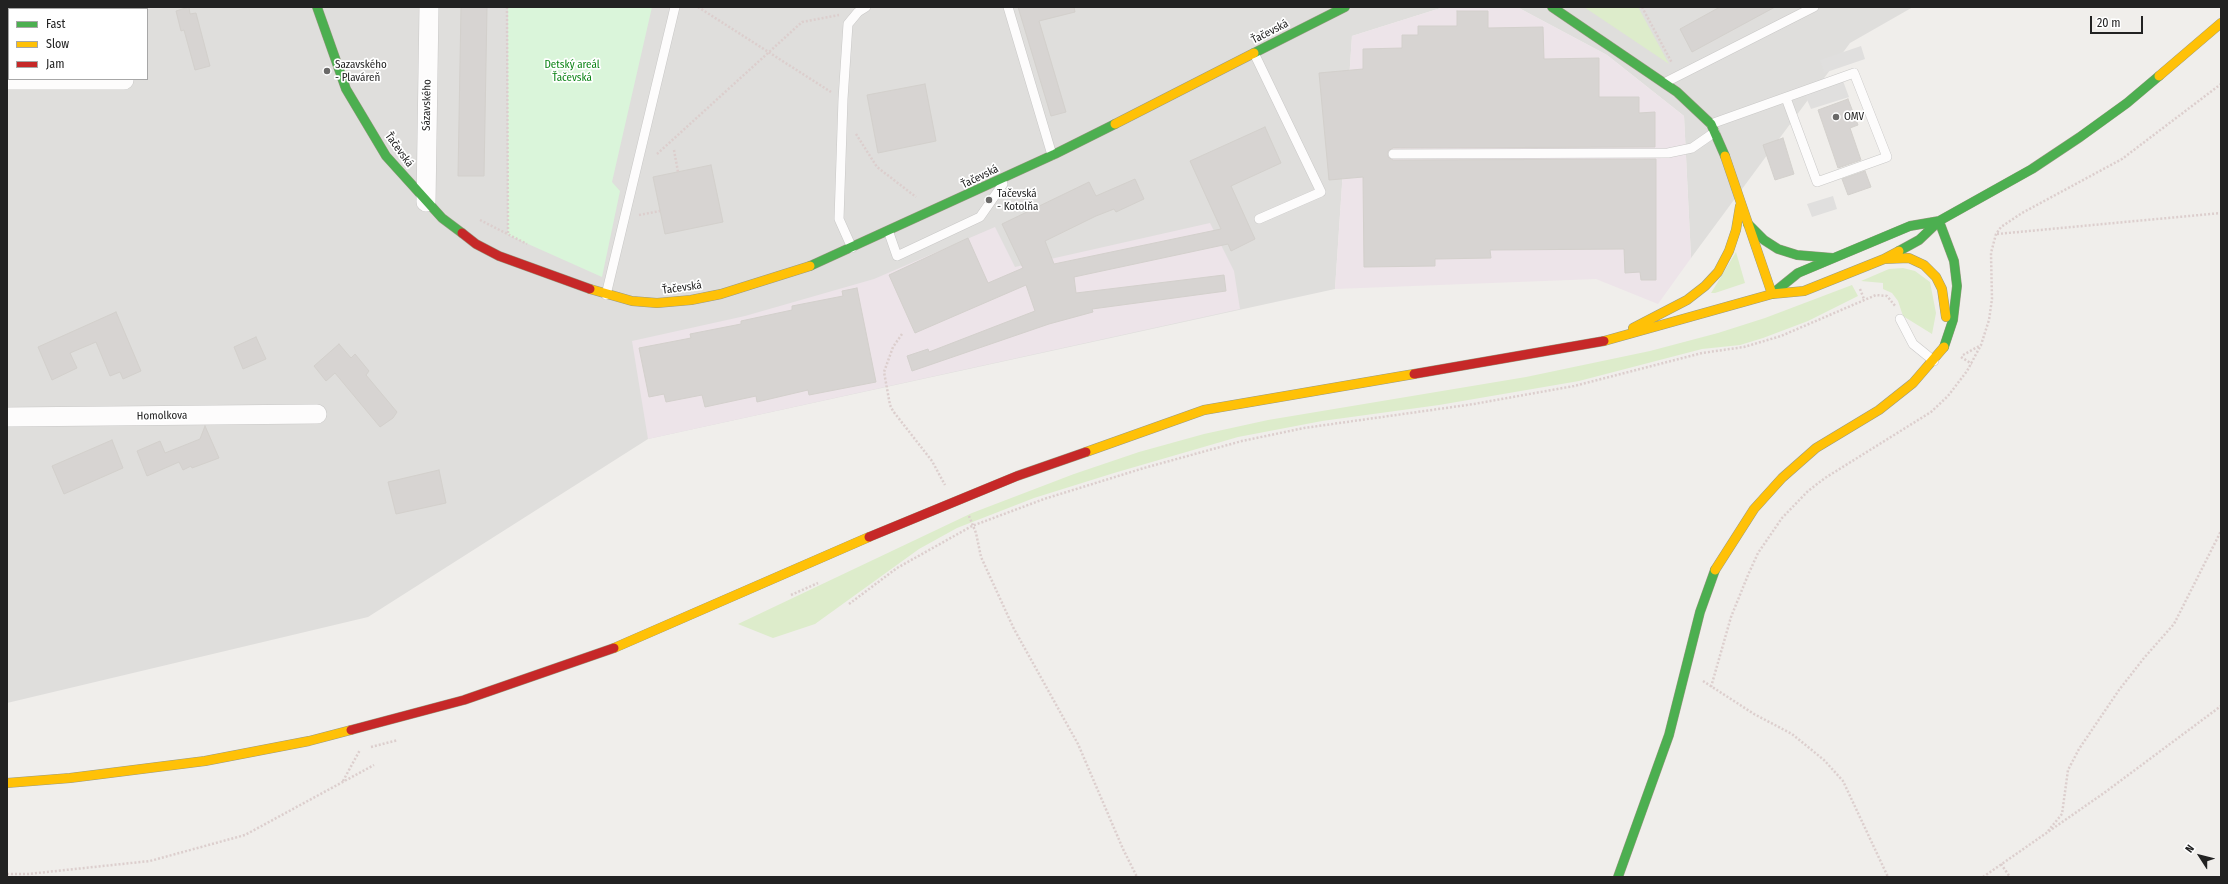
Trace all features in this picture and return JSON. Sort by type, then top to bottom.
[{"type":"street","name":"Ťačevská","points":[[317,7],[329,45],[346,89],[386,156],[426,202],[458,232],[499,256],[606,295],[632,301],[657,303],[692,300],[786,275],[853,249],[1052,155],[1345,7]]},
{"type":"street","name":"Sázavského","points":[[426,202],[429,7]]},
{"type":"street","points":[[1325,17],[1330,7]]},
{"type":"street","points":[[1552,7],[1664,82],[1712,128],[1772,294]]},
{"type":"street","points":[[7,783],[70,778],[205,761],[309,741],[464,700],[587,658],[654,632],[953,502],[1017,476],[1204,410],[1609,340],[1772,294],[1804,291],[1884,259],[1919,240],[1939,221],[2005,185],[2080,137],[2127,103],[2221,23]]},
{"type":"street","points":[[7,80],[124,80]]},
{"type":"street","points":[[1609,340],[1687,300],[1705,286],[1718,272],[1729,251],[1736,230],[1740,202]]},
{"type":"street","points":[[1772,294],[1798,273],[1910,226],[1939,221]]},
{"type":"street","points":[[1618,877],[1669,735],[1687,669],[1700,612],[1713,573],[1754,509],[1782,478],[1816,448],[1879,410],[1913,383],[1934,361],[1948,338],[1953,320],[1957,286],[1954,261],[1939,221]]},
{"type":"street","points":[[1747,223],[1764,240],[1778,249],[1796,255],[1833,258]]},
{"type":"street","points":[[1884,259],[1909,258],[1924,265],[1936,277],[1942,289],[1948,338]]},
{"type":"street","name":"Homolkova","points":[[7,417],[317,414]]},
{"type":"lane","points":[[606,295],[675,7]]},
{"type":"lane","points":[[853,249],[839,219],[843,99],[848,24],[858,12],[866,7]]},
{"type":"lane","points":[[1008,7],[1052,155]]},
{"type":"lane","points":[[1664,82],[1814,7]]},
{"type":"lane","points":[[1254,53],[1321,192],[1259,219]]},
{"type":"lane","points":[[1393,154],[1668,153],[1692,148],[1712,128],[1786,98],[1854,72],[1886,157],[1817,182],[1786,98]]},
{"type":"lane","points":[[888,232],[897,256],[980,217],[1009,176]]},
{"type":"lane","points":[[1900,319],[1914,344],[1934,361]]},
{"type":"path","points":[[507,7],[506,182],[508,235]]},
{"type":"path","points":[[698,7],[843,99]]},
{"type":"path","points":[[703,7],[705,11]]},
{"type":"path","points":[[1642,7],[1675,68]]},
{"type":"path","points":[[657,154],[802,22],[840,15]]},
{"type":"path","points":[[854,129],[877,167],[917,198]]},
{"type":"path","points":[[674,150],[678,172]]},
{"type":"path","points":[[910,201],[924,194]]},
{"type":"path","points":[[624,218],[660,211]]},
{"type":"path","points":[[1996,234],[2221,213]]},
{"type":"path","points":[[478,220],[529,244]]},
{"type":"path","points":[[1858,285],[1864,299]]},
{"type":"path","points":[[849,604],[897,568],[972,526],[1044,498],[1242,441],[1304,428],[1474,404],[1574,386],[1702,353],[1744,347],[1781,336],[1876,295],[1887,296],[1894,302],[1900,319]]},
{"type":"path","points":[[902,334],[894,347],[884,372],[890,405],[932,461],[953,502]]},
{"type":"path","points":[[1961,357],[1972,364]]},
{"type":"path","points":[[972,526],[981,557],[1014,629],[1078,744],[1114,830],[1137,877]]},
{"type":"path","points":[[2048,832],[2062,814],[2068,770],[2079,749],[2123,685],[2174,624],[2221,532]]},
{"type":"path","points":[[1687,669],[1754,714],[1792,734],[1824,760],[1843,782],[1888,877]]},
{"type":"path","points":[[1983,877],[2104,793],[2221,706]]},
{"type":"path","points":[[343,782],[358,750],[398,740]]},
{"type":"path","points":[[7,874],[28,874],[150,861],[246,835],[374,765]]},
{"type":"path","points":[[2001,864],[2010,877]]},
{"type":"shaded area","points":[[7,7],[1444,7],[1352,36],[1335,289],[648,439],[368,617],[7,703]]},
{"type":"shaded area","points":[[1444,7],[1517,7],[1607,55],[1684,116],[1691,258],[1658,304],[1596,279],[1335,289],[1352,36]]},
{"type":"shaded area","points":[[1517,7],[1913,7],[1850,43],[1691,258],[1684,116],[1607,55]]},
{"type":"shaded area","points":[[1861,46],[1865,59],[1824,73],[1820,60]]},
{"type":"shaded area","points":[[1843,81],[1849,97],[1811,109],[1805,95]]},
{"type":"shaded area","points":[[1833,196],[1837,209],[1812,217],[1807,204]]},
{"type":"shaded area","points":[[1210,223],[1234,271],[1240,309],[648,439],[632,341],[745,316],[874,279],[995,227],[1015,267]]},
{"type":"green space","name":"Detský areál Ťačevská","points":[[508,7],[652,7],[612,182],[620,191],[602,277],[508,235]]},
{"type":"green space","points":[[1584,7],[1638,7],[1669,64]]},
{"type":"green space","points":[[1736,252],[1745,283],[1711,293]]},
{"type":"green space","points":[[1903,268],[1915,271],[1930,282],[1936,313],[1932,334],[1903,316],[1898,301],[1892,293],[1883,289],[1883,283],[1861,281],[1889,269]]},
{"type":"green space","points":[[1852,285],[1858,296],[1808,321],[1740,345],[1702,349],[1579,381],[1439,405],[1322,421],[1238,437],[1114,473],[1034,498],[957,528],[919,549],[815,624],[773,638],[738,624],[972,513],[1074,474],[1139,452],[1204,434],[1268,420],[1526,377],[1650,351],[1718,333],[1765,318]]},
{"type":"building","points":[[189,7],[190,14],[196,13],[210,66],[195,70],[184,30],[181,31],[176,11]]},
{"type":"building","points":[[461,7],[487,7],[484,176],[458,176]]},
{"type":"building","points":[[1018,7],[1074,7],[1075,12],[1039,21],[1066,112],[1051,116]]},
{"type":"building","points":[[1720,7],[1775,7],[1692,52],[1680,29]]},
{"type":"building","points":[[1457,11],[1488,11],[1488,28],[1543,27],[1544,59],[1599,58],[1599,97],[1639,97],[1639,113],[1655,112],[1655,147],[1393,148],[1388,151],[1388,157],[1393,160],[1656,159],[1656,280],[1641,280],[1640,272],[1625,273],[1624,249],[1490,250],[1491,258],[1435,259],[1435,266],[1364,267],[1363,177],[1329,180],[1319,73],[1363,69],[1363,49],[1402,48],[1402,35],[1418,35],[1418,26],[1457,26]]},
{"type":"building","points":[[925,84],[936,141],[878,153],[867,95]]},
{"type":"building","points":[[1848,99],[1858,125],[1850,128],[1861,160],[1838,168],[1818,110]]},
{"type":"building","points":[[1265,127],[1281,163],[1231,186],[1255,239],[1231,251],[1228,244],[1074,277],[1076,293],[1224,275],[1226,291],[1092,309],[1093,312],[1049,324],[912,371],[907,356],[928,349],[929,352],[1035,311],[1026,285],[915,333],[889,275],[968,238],[988,283],[1023,268],[1002,224],[1089,182],[1096,196],[1135,179],[1144,199],[1116,212],[1114,209],[1096,216],[1045,241],[1054,264],[1221,229],[1190,161]]},
{"type":"building","points":[[1783,138],[1794,174],[1775,180],[1763,145]]},
{"type":"building","points":[[711,165],[723,222],[665,234],[653,177]]},
{"type":"building","points":[[1865,171],[1871,187],[1848,195],[1842,179]]},
{"type":"building","points":[[857,288],[876,382],[809,395],[808,390],[757,402],[756,396],[705,407],[702,395],[666,402],[664,394],[649,397],[639,348],[691,338],[690,334],[741,324],[741,321],[792,310],[792,306],[843,296],[842,291]]},
{"type":"building","points":[[116,312],[141,371],[123,379],[120,372],[110,376],[96,342],[70,353],[77,368],[52,380],[38,347]]},
{"type":"building","points":[[256,337],[266,359],[243,369],[234,347]]},
{"type":"building","points":[[339,344],[351,358],[355,354],[369,371],[366,375],[397,412],[393,418],[380,427],[335,373],[326,381],[314,366]]},
{"type":"building","points":[[205,426],[219,458],[192,468],[191,466],[183,470],[179,462],[147,476],[137,451],[160,441],[165,453],[200,439]]},
{"type":"building","points":[[112,440],[123,468],[64,494],[52,466]]},
{"type":"building","points":[[439,470],[446,503],[396,514],[388,482]]},
{"type":"traffic: fast","points":[[317,7],[346,89],[386,156],[442,218],[462,233]]},
{"type":"traffic: fast","points":[[1254,53],[1345,7]]},
{"type":"traffic: fast","points":[[1552,7],[1677,92],[1711,124],[1725,156]]},
{"type":"traffic: fast","points":[[1899,251],[1919,240],[1939,221],[2032,169],[2080,137],[2127,103],[2159,76]]},
{"type":"traffic: fast","points":[[810,266],[1055,154],[1115,124]]},
{"type":"traffic: fast","points":[[1939,221],[1954,261],[1957,286],[1953,320],[1944,347]]},
{"type":"traffic: fast","points":[[1772,294],[1798,273],[1910,226],[1939,221]]},
{"type":"traffic: fast","points":[[1748,224],[1764,240],[1778,249],[1797,255],[1833,258]]},
{"type":"traffic: fast","points":[[1618,877],[1669,735],[1700,612],[1715,570]]},
{"type":"traffic: slow","points":[[2159,76],[2221,23]]},
{"type":"traffic: slow","points":[[1115,124],[1254,53]]},
{"type":"traffic: slow","points":[[1725,156],[1772,294]]},
{"type":"traffic: slow","points":[[1633,328],[1687,300],[1705,286],[1718,272],[1729,251],[1736,230],[1740,206]]},
{"type":"traffic: slow","points":[[1604,341],[1772,294],[1804,291],[1884,259],[1899,251]]},
{"type":"traffic: slow","points":[[1884,259],[1909,258],[1924,265],[1936,277],[1942,289],[1946,317]]},
{"type":"traffic: slow","points":[[590,289],[632,301],[657,303],[691,300],[721,294],[810,266]]},
{"type":"traffic: slow","points":[[1715,570],[1754,509],[1782,478],[1816,448],[1879,410],[1913,383],[1944,347]]},
{"type":"traffic: slow","points":[[1086,452],[1204,410],[1414,374]]},
{"type":"traffic: slow","points":[[614,648],[869,537]]},
{"type":"traffic: slow","points":[[7,783],[70,778],[205,761],[309,741],[351,730]]},
{"type":"traffic: jam","points":[[462,233],[476,244],[499,256],[590,289]]},
{"type":"traffic: jam","points":[[1414,374],[1604,341]]},
{"type":"traffic: jam","points":[[869,537],[1017,476],[1086,452]]},
{"type":"traffic: jam","points":[[351,730],[464,700],[614,648]]},
{"type":"place","name":"Sazavského - Plaváreň","points":[[327,71]]},
{"type":"place","name":"OMV","points":[[1836,117]]},
{"type":"place","name":"Tačevská - Kotolňa","points":[[989,200]]}]
